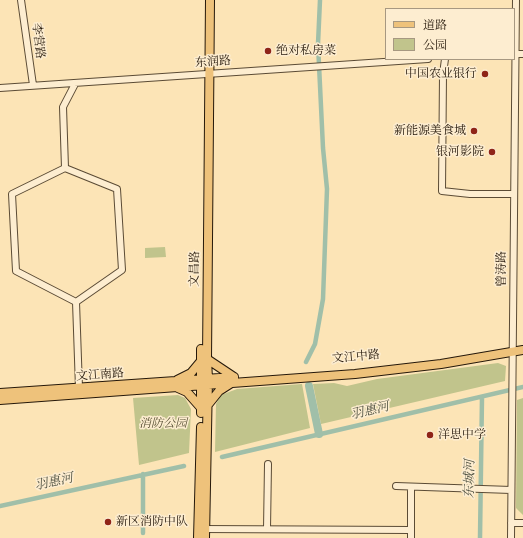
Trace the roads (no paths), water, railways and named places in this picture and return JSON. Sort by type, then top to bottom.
[{"type":"main road","name":"文昌路","points":[[205,0],[207,73]]},
{"type":"main road","name":"文昌路","points":[[205,538],[202,529],[207,73],[210,0]]},
{"type":"main road","points":[[513,350],[523,346]]},
{"type":"main road","points":[[513,350],[523,350]]},
{"type":"main road","name":"文江中路","points":[[204,382],[346,371],[444,360],[513,350]]},
{"type":"main road","points":[[204,360],[233,380],[219,391],[204,408],[187,392],[176,385],[192,373],[204,360]]},
{"type":"main road","name":"文江南路","points":[[0,400],[204,382]]},
{"type":"main road","name":"文江南路","points":[[0,393],[79,388],[176,385]]},
{"type":"main road","name":"文昌路","points":[[198,538],[202,529]]},
{"type":"street","name":"李营路","points":[[21,0],[33,85]]},
{"type":"street","name":"曾涛路","points":[[515,27],[516,0]]},
{"type":"street","name":"东润路","points":[[0,88],[412,60]]},
{"type":"street","points":[[445,60],[443,74],[442,191],[470,194],[514,194]]},
{"type":"street","name":"曾涛路","points":[[511,538],[514,60]]},
{"type":"street","points":[[65,168],[63,107],[75,84]]},
{"type":"street","points":[[65,168],[117,189],[122,270],[76,302],[16,271],[12,194],[65,168]]},
{"type":"street","points":[[76,302],[79,388]]},
{"type":"street","points":[[267,529],[268,464]]},
{"type":"street","points":[[396,486],[511,490]]},
{"type":"street","points":[[411,487],[411,538]]},
{"type":"street","points":[[511,523],[523,523]]},
{"type":"street","points":[[202,529],[411,530]]},
{"type":"waterway","points":[[306,362],[315,344],[323,299],[327,189],[323,148],[318,44],[320,0]]},
{"type":"waterway","points":[[309,386],[319,434]]},
{"type":"waterway","name":"羽惠河","points":[[222,457],[523,387]]},
{"type":"waterway","name":"东城河","points":[[480,538],[482,397]]},
{"type":"waterway","name":"羽惠河","points":[[0,506],[184,466]]},
{"type":"waterway","points":[[143,474],[143,533]]},
{"type":"place","name":"绝对私房菜","points":[[268,51]]},
{"type":"place","name":"中国农业银行","points":[[485,74]]},
{"type":"place","name":"新能源美食城","points":[[474,131]]},
{"type":"place","name":"银河影院","points":[[492,152]]},
{"type":"place","name":"洋思中学","points":[[430,435]]},
{"type":"place","name":"新区消防中队","points":[[108,522]]},
{"type":"park label","name":"消防公园","points":[[163,424]]}]
